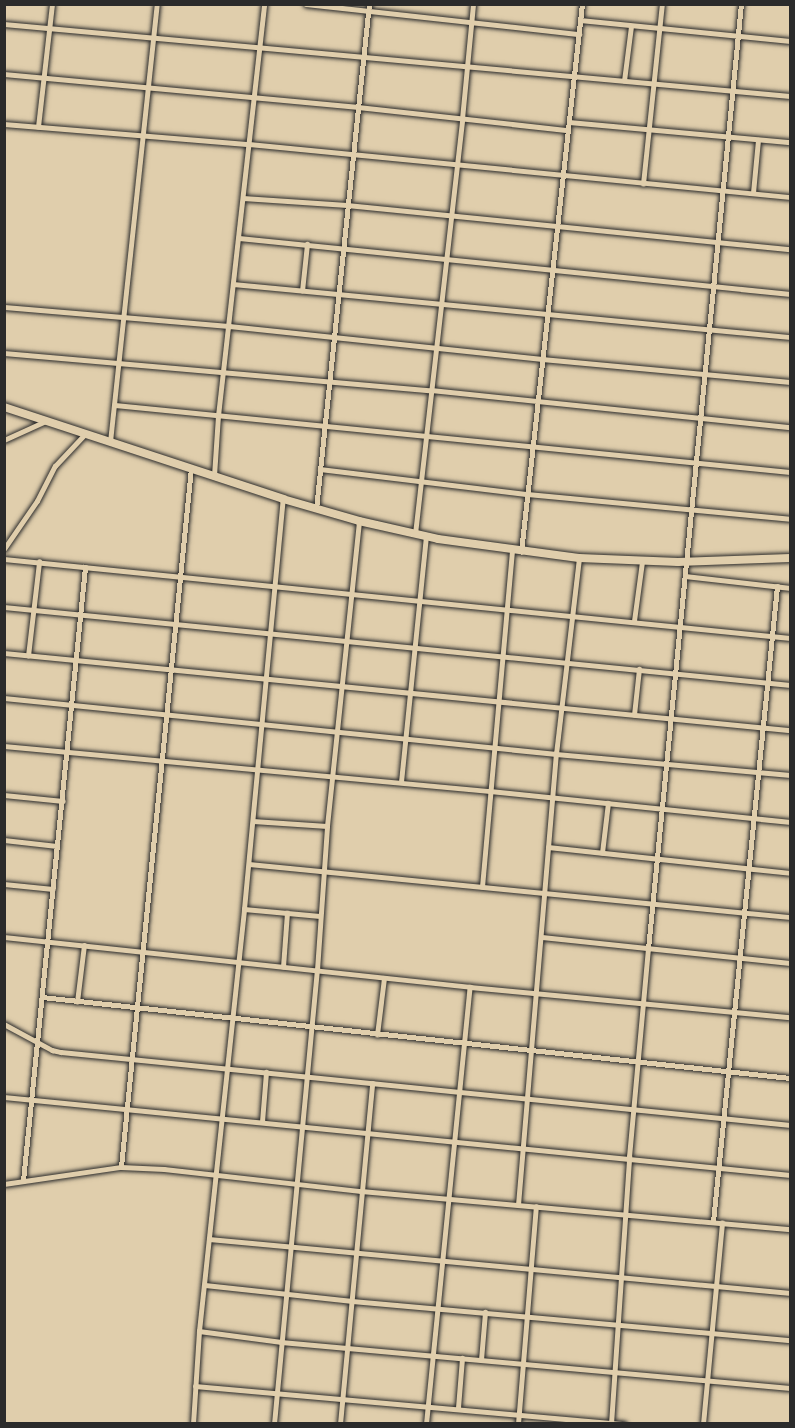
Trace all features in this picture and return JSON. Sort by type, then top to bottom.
[{"type":"main road","points":[[4,407],[283,500],[359,521],[426,536],[516,551],[642,562],[790,557]]},
{"type":"street","points":[[38,127],[52,4]]},
{"type":"street","points":[[110,442],[157,4]]},
{"type":"street","points":[[214,476],[264,4]]},
{"type":"street","points":[[306,4],[368,7],[471,23],[579,34]]},
{"type":"street","points":[[416,534],[462,119],[472,4]]},
{"type":"street","points":[[482,886],[507,608],[527,494],[582,4]]},
{"type":"street","points":[[643,184],[662,4]]},
{"type":"street","points":[[611,1423],[633,1108],[681,626],[698,418],[709,331],[741,4]]},
{"type":"street","points":[[316,509],[368,7]]},
{"type":"street","points":[[580,20],[790,41]]},
{"type":"street","points":[[4,24],[363,55],[790,96]]},
{"type":"street","points":[[624,81],[631,26]]},
{"type":"street","points":[[4,74],[358,107],[568,130]]},
{"type":"street","points":[[569,122],[790,142]]},
{"type":"street","points":[[4,124],[249,144],[790,197]]},
{"type":"street","points":[[753,193],[758,140]]},
{"type":"street","points":[[243,198],[347,205],[790,249]]},
{"type":"street","points":[[238,238],[790,294]]},
{"type":"street","points":[[302,291],[307,244]]},
{"type":"street","points":[[233,284],[440,303],[547,316],[790,337]]},
{"type":"street","points":[[4,307],[334,336],[542,359],[790,382]]},
{"type":"street","points":[[4,352],[431,390],[790,427]]},
{"type":"street","points":[[115,405],[790,471]]},
{"type":"street","points":[[4,440],[46,421]]},
{"type":"street","points":[[4,549],[37,501],[56,466],[85,434]]},
{"type":"street","points":[[121,1167],[191,468]]},
{"type":"street","points":[[320,469],[527,494],[790,519]]},
{"type":"street","points":[[193,1424],[199,1331],[249,864],[283,500]]},
{"type":"street","points":[[274,1424],[289,1246],[317,970],[327,826],[359,521]]},
{"type":"street","points":[[402,782],[426,536]]},
{"type":"street","points":[[518,1205],[538,993],[556,754],[579,558]]},
{"type":"street","points":[[4,559],[790,638]]},
{"type":"street","points":[[28,656],[39,562]]},
{"type":"street","points":[[634,621],[642,562]]},
{"type":"street","points":[[23,1181],[85,567]]},
{"type":"street","points":[[685,576],[790,588]]},
{"type":"street","points":[[713,1222],[777,586]]},
{"type":"street","points":[[4,607],[346,639],[790,685]]},
{"type":"street","points":[[4,653],[790,730]]},
{"type":"street","points":[[634,715],[639,669]]},
{"type":"street","points":[[4,698],[167,712],[556,754],[790,775]]},
{"type":"street","points":[[4,746],[333,775],[790,822]]},
{"type":"street","points":[[4,795],[63,801]]},
{"type":"street","points":[[602,853],[608,803]]},
{"type":"street","points":[[253,821],[327,826]]},
{"type":"street","points":[[4,840],[57,846]]},
{"type":"street","points":[[548,847],[790,873]]},
{"type":"street","points":[[249,864],[790,917]]},
{"type":"street","points":[[4,884],[53,888]]},
{"type":"street","points":[[244,909],[320,916]]},
{"type":"street","points":[[283,967],[287,913]]},
{"type":"street","points":[[4,937],[470,987],[643,1001],[790,1017]]},
{"type":"street","points":[[542,937],[790,963]]},
{"type":"street","points":[[77,1002],[84,945]]},
{"type":"street","points":[[377,1035],[384,978]]},
{"type":"street","points":[[426,1424],[470,987]]},
{"type":"street","points":[[42,997],[310,1028],[790,1077]]},
{"type":"street","points":[[4,1024],[62,1052],[790,1125]]},
{"type":"street","points":[[262,1122],[266,1072]]},
{"type":"street","points":[[340,1424],[372,1083]]},
{"type":"street","points":[[4,1097],[629,1157],[790,1175]]},
{"type":"street","points":[[4,1184],[121,1167],[790,1230]]},
{"type":"street","points":[[518,1424],[536,1207]]},
{"type":"street","points":[[703,1424],[722,1223]]},
{"type":"street","points":[[209,1239],[790,1293]]},
{"type":"street","points":[[205,1285],[352,1301],[790,1340]]},
{"type":"street","points":[[481,1360],[485,1312]]},
{"type":"street","points":[[199,1331],[281,1342],[790,1388]]},
{"type":"street","points":[[458,1408],[462,1358]]},
{"type":"street","points":[[195,1386],[624,1424]]}]
